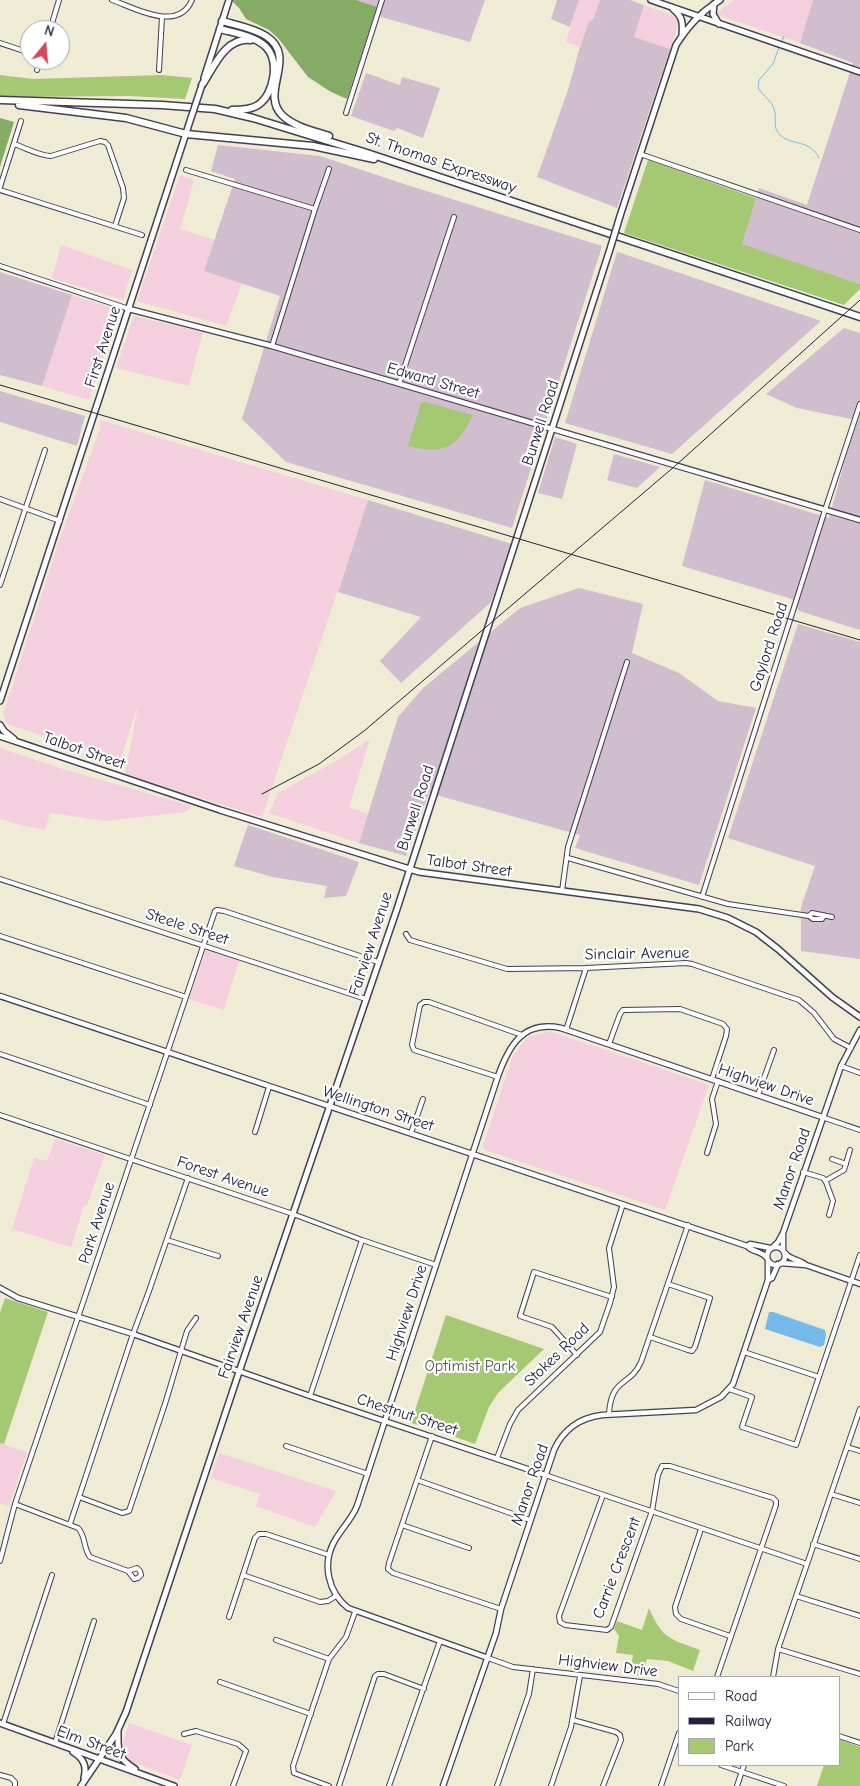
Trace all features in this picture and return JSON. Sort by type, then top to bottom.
[{"type":"highway","points":[[222,21],[262,34],[275,46],[280,64],[274,97],[276,107],[283,116],[292,122],[367,153]]},
{"type":"highway","points":[[215,109],[251,109],[257,106],[266,97],[273,78],[274,63],[270,52],[262,44],[253,39],[220,29]]},
{"type":"highway","points":[[202,85],[229,46],[234,42],[245,40],[262,44]]},
{"type":"highway","points":[[0,101],[126,118],[186,134],[282,142],[333,149],[468,187]]},
{"type":"highway","name":"St. Thomas Expressway","points":[[0,101],[162,105],[215,109],[292,128],[860,317]]},
{"type":"main road","name":"First Avenue","points":[[0,701],[202,85],[228,0]]},
{"type":"main road","points":[[652,0],[860,72]]},
{"type":"main road","name":"Burwell Road","points":[[410,869],[676,45],[699,16],[720,0]]},
{"type":"main road","points":[[714,4],[713,14],[719,24]]},
{"type":"main road","points":[[668,5],[679,14],[683,21],[682,36]]},
{"type":"main road","points":[[0,725],[4,731],[18,742]]},
{"type":"main road","name":"Talbot Street","points":[[0,736],[220,810],[410,869],[432,874],[714,912],[742,924],[778,949],[832,997],[860,1017]]},
{"type":"main road","name":"Fairview Avenue","points":[[82,1784],[100,1759],[125,1715],[410,869]]},
{"type":"main road","name":"Elm Street","points":[[1,1724],[174,1786]]},
{"type":"main road","points":[[118,1730],[120,1757],[144,1775]]},
{"type":"main road","points":[[62,1745],[78,1755],[85,1764],[86,1772],[82,1784]]},
{"type":"street","points":[[53,20],[59,0]]},
{"type":"street","points":[[112,0],[162,17],[178,16],[192,0]]},
{"type":"street","points":[[346,112],[382,0]]},
{"type":"street","points":[[159,70],[162,17]]},
{"type":"street","points":[[0,43],[20,50]]},
{"type":"street","points":[[21,121],[0,189],[142,235]]},
{"type":"street","points":[[14,144],[34,150],[44,156],[51,156],[100,141],[105,142],[108,145],[123,188],[124,198],[115,226]]},
{"type":"street","points":[[640,154],[860,230]]},
{"type":"street","points":[[272,346],[314,209],[329,169]]},
{"type":"street","points":[[186,170],[314,209]]},
{"type":"street","points":[[399,384],[454,216]]},
{"type":"street","name":"Edward Street","points":[[0,266],[129,309],[272,346],[860,520]]},
{"type":"street","name":"Gaylord Road","points":[[702,897],[860,404]]},
{"type":"street","points":[[0,586],[45,450]]},
{"type":"street","points":[[0,500],[60,521]]},
{"type":"street","points":[[562,891],[568,847],[627,662]]},
{"type":"street","points":[[568,858],[702,897],[748,908],[808,916],[812,914],[832,917]]},
{"type":"street","name":"Steele Street","points":[[0,879],[366,999]]},
{"type":"street","name":"Park Avenue","points":[[0,1561],[15,1504],[203,945],[217,910],[378,962]]},
{"type":"street","name":"Sinclair Avenue","points":[[406,934],[410,940],[498,968],[514,970],[644,964],[692,964],[799,1000],[814,1013],[834,1039],[851,1048]]},
{"type":"street","points":[[0,936],[186,997]]},
{"type":"street","points":[[566,1030],[586,968]]},
{"type":"street","name":"Wellington Street","points":[[0,996],[747,1246],[763,1254],[768,1259]]},
{"type":"street","points":[[498,1077],[414,1050],[412,1045],[420,1005],[428,1002],[522,1035]]},
{"type":"street","points":[[609,1044],[623,1010],[677,1009],[690,1012],[722,1024],[727,1029],[712,1079]]},
{"type":"street","name":"Highview Drive","points":[[678,1691],[658,1684],[513,1667],[355,1612],[336,1596],[328,1574],[329,1555],[336,1539],[355,1512],[498,1077],[508,1051],[522,1035],[537,1028],[556,1027],[860,1130]]},
{"type":"street","name":"Manor Road","points":[[772,1247],[778,1242],[783,1233],[841,1066],[860,1030]]},
{"type":"street","points":[[758,1095],[774,1050]]},
{"type":"street","points":[[0,1054],[150,1105]]},
{"type":"street","points":[[841,1066],[860,1073]]},
{"type":"street","points":[[707,1153],[716,1124],[712,1098],[718,1081]]},
{"type":"street","points":[[255,1132],[269,1087]]},
{"type":"street","points":[[411,1133],[423,1100]]},
{"type":"street","name":"Forest Avenue","points":[[0,1115],[293,1214],[436,1265]]},
{"type":"street","points":[[825,1181],[844,1170],[850,1150]]},
{"type":"street","points":[[832,1159],[846,1164]]},
{"type":"street","points":[[804,1172],[825,1181],[833,1201],[829,1214]]},
{"type":"street","points":[[70,1524],[133,1334],[188,1178]]},
{"type":"street","name":"Stokes Road","points":[[498,1458],[510,1424],[518,1410],[600,1332],[614,1287],[609,1248],[623,1204]]},
{"type":"street","points":[[609,1414],[610,1402],[614,1392],[621,1382],[632,1375],[639,1367],[688,1226]]},
{"type":"street","name":"Manor Road","points":[[783,1233],[784,1251]]},
{"type":"street","points":[[167,1240],[218,1256]]},
{"type":"street","points":[[310,1396],[362,1240]]},
{"type":"street","name":"Wellington Street","points":[[747,1246],[750,1244],[772,1247]]},
{"type":"street","points":[[860,1255],[852,1281],[796,1445],[742,1427],[752,1397],[729,1389],[733,1384],[768,1280],[770,1268],[767,1252],[772,1247],[778,1247],[789,1258],[803,1262],[806,1265],[852,1281],[860,1284]]},
{"type":"street","points":[[768,1280],[772,1278],[784,1258],[784,1251]]},
{"type":"street","points":[[768,1259],[773,1264],[806,1265]]},
{"type":"street","points":[[577,1354],[552,1327],[520,1316],[534,1272],[612,1297]]},
{"type":"street","points":[[650,1337],[692,1351],[695,1347],[710,1298],[668,1284]]},
{"type":"street","name":"Chestnut Street","points":[[0,1288],[18,1298],[133,1334],[385,1422],[498,1458],[807,1564]]},
{"type":"street","points":[[79,1497],[122,1513],[129,1511],[165,1404],[180,1350],[189,1327],[196,1318]]},
{"type":"street","points":[[744,1352],[819,1377]]},
{"type":"street","name":"Manor Road","points":[[443,1786],[488,1658],[530,1520],[557,1443],[566,1431],[589,1417],[609,1414],[696,1410],[721,1397],[729,1389]]},
{"type":"street","points":[[773,1676],[778,1649],[860,1409]]},
{"type":"street","points":[[432,1436],[388,1569],[391,1572],[502,1609]]},
{"type":"street","points":[[286,1446],[368,1474]]},
{"type":"street","points":[[847,1447],[860,1451]]},
{"type":"street","points":[[652,1511],[659,1470],[662,1466],[666,1465],[773,1498],[776,1504],[717,1676]]},
{"type":"street","points":[[418,1480],[530,1520]]},
{"type":"street","points":[[832,1494],[860,1503]]},
{"type":"street","name":"Carrie Crescent","points":[[603,1495],[559,1616],[560,1622],[565,1625],[608,1630],[611,1627],[652,1511]]},
{"type":"street","points":[[15,1504],[78,1528],[82,1532],[86,1552],[90,1557],[128,1571]]},
{"type":"street","points":[[402,1525],[469,1548]]},
{"type":"street","points":[[702,1528],[675,1607],[676,1614],[681,1619],[730,1636]]},
{"type":"street","points":[[229,1617],[255,1538],[259,1534],[266,1534],[329,1555]]},
{"type":"street","points":[[813,1544],[860,1559]]},
{"type":"street","points":[[1,1724],[52,1575]]},
{"type":"street","points":[[243,1575],[320,1602],[336,1596]]},
{"type":"street","points":[[796,1596],[860,1616]]},
{"type":"street","points":[[329,1786],[293,1772],[293,1766],[329,1659],[346,1637],[355,1612]]},
{"type":"street","points":[[56,1743],[94,1621]]},
{"type":"street","points":[[276,1640],[329,1659]]},
{"type":"street","points":[[389,1786],[440,1642]]},
{"type":"street","points":[[778,1649],[860,1674]]},
{"type":"street","points":[[497,1786],[529,1694],[533,1670]]},
{"type":"street","points":[[339,1786],[376,1676],[384,1674],[424,1689]]},
{"type":"street","points":[[551,1786],[573,1720],[580,1676]]},
{"type":"street","points":[[220,1682],[311,1714]]},
{"type":"street","points":[[573,1720],[616,1732],[620,1735],[621,1740],[604,1786]]},
{"type":"street","points":[[184,1734],[196,1730],[238,1744],[246,1751],[233,1786]]},
{"type":"street","points":[[661,1786],[678,1736]]},
{"type":"street","points":[[840,1736],[860,1743]]},
{"type":"street","points":[[673,1749],[678,1751]]},
{"type":"street","points":[[724,1766],[784,1786]]},
{"type":"street","points":[[737,1786],[744,1766]]},
{"type":"street","points":[[0,1775],[13,1779],[15,1786]]},
{"type":"shaded area","points":[[356,0],[485,0],[470,42],[381,17],[377,7]]},
{"type":"shaded area","points":[[557,0],[579,0],[570,27],[551,19]]},
{"type":"shaded area","points":[[579,0],[600,0],[593,19],[589,22],[580,47],[566,42]]},
{"type":"shaded area","points":[[600,0],[630,0],[644,5],[634,37],[670,49],[617,208],[537,177],[568,90],[580,47],[589,22],[593,19]]},
{"type":"shaded area","points":[[734,0],[813,0],[800,43],[715,14]]},
{"type":"shaded area","points":[[813,0],[860,0],[860,284],[741,244],[759,188],[807,205],[853,63],[800,43]]},
{"type":"shaded area","points":[[644,5],[680,18],[670,49],[633,37]]},
{"type":"shaded area","points":[[366,73],[400,85],[402,77],[440,88],[423,138],[397,128],[394,131],[351,116]]},
{"type":"shaded area","points":[[218,145],[320,156],[602,246],[512,528],[286,462],[242,419],[280,296],[204,271],[235,179],[211,171]]},
{"type":"shaded area","points":[[180,175],[194,180],[180,229],[214,240],[205,271],[242,283],[226,326],[137,301]]},
{"type":"shaded area","points":[[61,245],[132,270],[123,300],[52,278]]},
{"type":"shaded area","points":[[617,252],[821,321],[672,454],[565,423]]},
{"type":"shaded area","points":[[0,272],[72,295],[42,386],[0,375]]},
{"type":"shaded area","points":[[72,295],[119,310],[89,400],[42,386]]},
{"type":"shaded area","points":[[134,316],[203,332],[189,386],[116,368]]},
{"type":"shaded area","points":[[844,328],[860,333],[860,630],[799,611],[792,599],[682,566],[705,480],[829,518],[856,420],[797,408],[766,394]]},
{"type":"shaded area","points":[[0,391],[85,416],[77,446],[0,422]]},
{"type":"shaded area","points":[[100,420],[368,500],[262,817],[125,775],[139,701],[120,762],[7,724],[3,715],[61,535],[100,429]]},
{"type":"shaded area","points":[[555,437],[577,444],[562,499],[538,493]]},
{"type":"shaded area","points":[[614,454],[660,467],[637,488],[607,480]]},
{"type":"shaded area","points":[[368,500],[512,544],[491,602],[401,683],[380,661],[421,617],[338,592]]},
{"type":"shaded area","points":[[579,588],[643,604],[632,653],[679,673],[718,701],[756,708],[699,885],[575,848],[580,835],[429,793],[406,856],[359,843],[398,717],[423,688],[520,608]]},
{"type":"shaded area","points":[[798,624],[860,642],[860,959],[801,951],[801,907],[815,866],[728,838]]},
{"type":"shaded area","points":[[370,739],[349,807],[368,814],[359,843],[269,813],[278,793],[341,758]]},
{"type":"shaded area","points":[[0,748],[63,769],[192,806],[186,812],[105,821],[50,813],[45,830],[12,823],[0,818]]},
{"type":"shaded area","points":[[248,825],[359,862],[346,896],[324,898],[327,886],[273,877],[234,866]]},
{"type":"shaded area","points":[[206,950],[239,960],[224,1010],[189,999]]},
{"type":"shaded area","points":[[550,1031],[709,1085],[665,1210],[485,1150],[483,1146],[513,1055],[528,1037]]},
{"type":"shaded area","points":[[55,1139],[105,1155],[87,1205],[84,1205],[71,1247],[12,1229],[34,1158],[47,1161]]},
{"type":"shaded area","points":[[0,1443],[27,1452],[9,1506],[0,1503]]},
{"type":"shaded area","points":[[219,1453],[336,1491],[315,1527],[256,1506],[260,1494],[211,1478]]},
{"type":"shaded area","points":[[129,1723],[192,1745],[180,1780],[122,1758],[120,1751]]},
{"type":"green space","points":[[233,0],[356,0],[377,7],[347,99],[331,92],[308,77],[278,38],[269,30],[246,19]]},
{"type":"green space","points":[[0,75],[33,79],[162,75],[192,78],[185,99],[129,96],[0,97]]},
{"type":"green space","points":[[0,118],[14,122],[0,167]]},
{"type":"green space","points":[[648,160],[756,198],[742,244],[860,284],[860,289],[844,305],[624,233]]},
{"type":"green space","points":[[425,402],[473,415],[455,442],[440,449],[431,450],[408,446],[421,403]]},
{"type":"green space","points":[[5,1298],[48,1312],[4,1444],[0,1443],[0,1313]]},
{"type":"green space","name":"Optimist Park","points":[[446,1315],[544,1349],[498,1393],[489,1407],[475,1444],[411,1423]]},
{"type":"green space","points":[[649,1608],[663,1632],[674,1640],[700,1650],[693,1671],[668,1661],[647,1659],[641,1676],[630,1674],[633,1655],[616,1653],[619,1636],[614,1629],[617,1621],[642,1630]]},
{"type":"green space","points":[[840,1739],[860,1747],[860,1786],[817,1786],[824,1766],[840,1766]]},
{"type":"water","points":[[769,1312],[825,1330],[824,1345],[820,1347],[765,1329]]},
{"type":"waterway","points":[[781,43],[784,36]]},
{"type":"waterway","points":[[779,47],[773,64],[759,80],[758,88],[773,106],[776,127],[780,135],[790,141],[806,145],[819,158]]},
{"type":"railway","points":[[262,794],[319,764],[364,731],[675,466],[860,300]]},
{"type":"railway","points":[[0,385],[860,640]]}]
